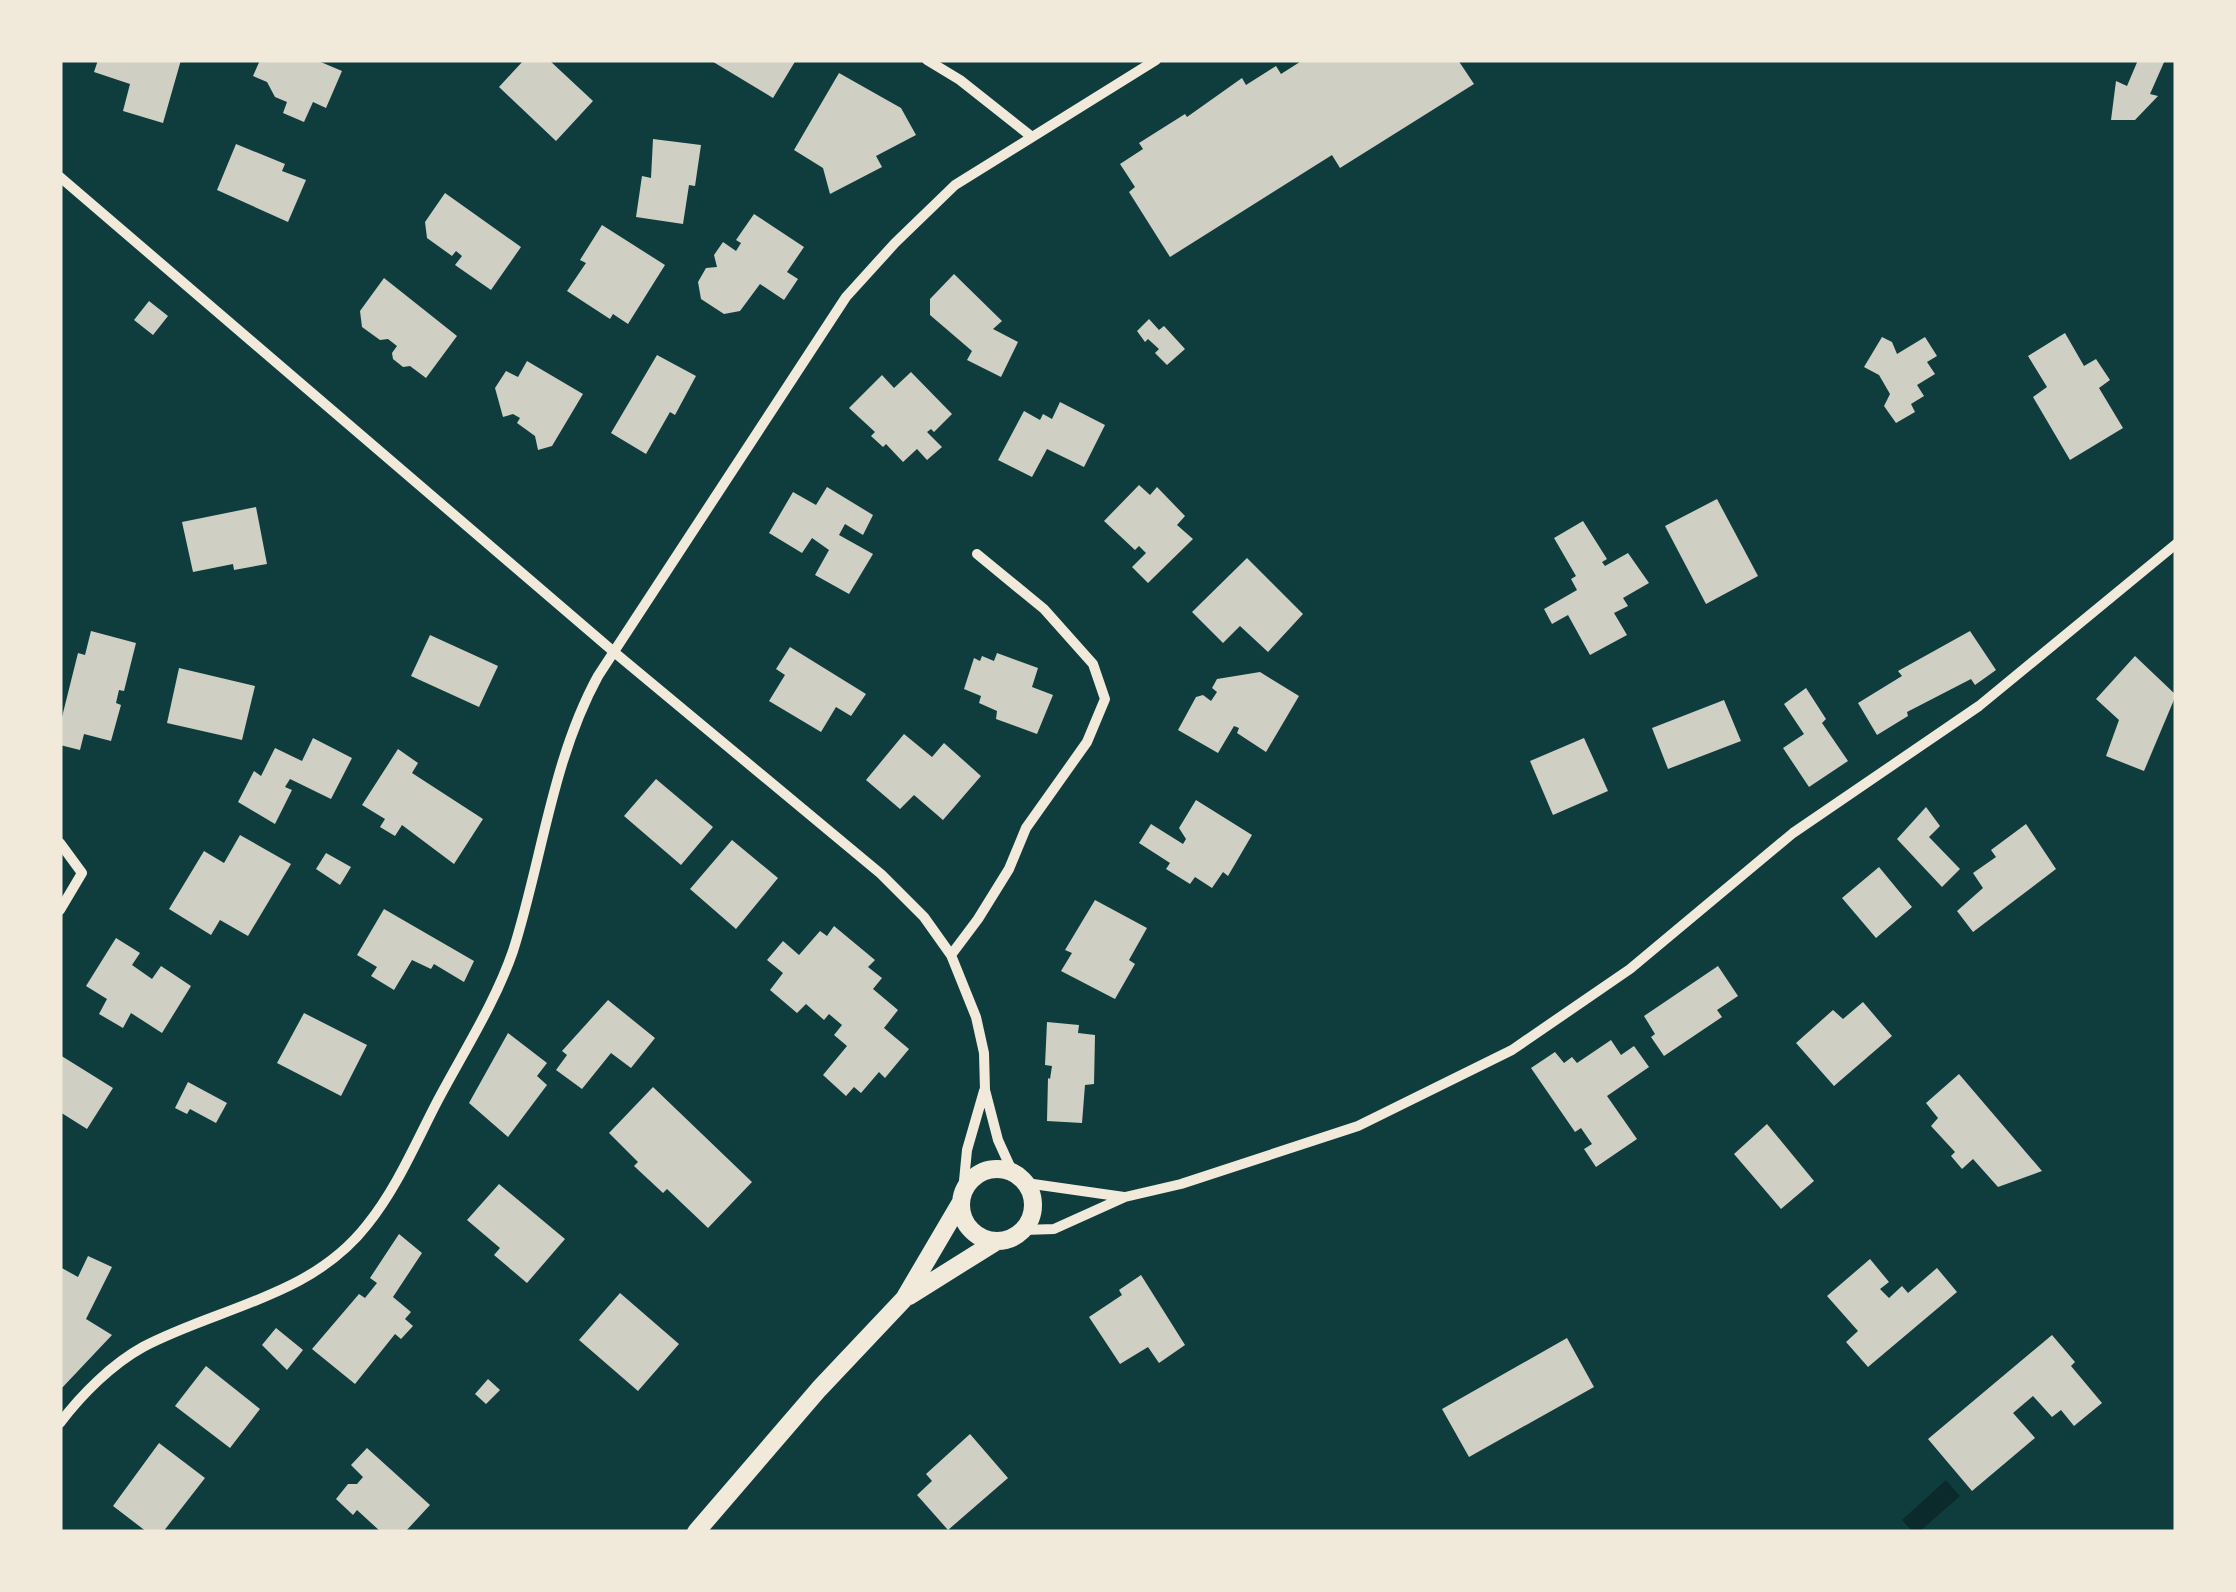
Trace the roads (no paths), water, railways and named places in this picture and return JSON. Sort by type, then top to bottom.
[{"type":"street","points":[[926,60],[960,80],[1032,137]]},
{"type":"street","points":[[60,1424],[97,1382],[142,1348],[296,1284],[335,1258],[367,1226],[392,1188],[496,991],[512,952],[578,713],[846,297],[894,243],[955,185],[1156,60]]},
{"type":"street","points":[[60,178],[614,652],[881,874],[924,917],[951,954],[976,1017],[984,1053],[985,1090],[998,1140],[1033,1207],[1031,1220],[1016,1236],[998,1242],[904,1299]]},
{"type":"street","points":[[1024,1230],[1054,1229],[1125,1197],[1181,1184],[1358,1126],[1512,1050],[1630,969],[1794,833],[1979,706],[2176,544]]},
{"type":"street","points":[[951,954],[999,886],[1026,828],[1087,742],[1105,699],[1093,664],[1044,609],[977,554]]},
{"type":"street","points":[[60,843],[82,873],[60,910]]},
{"type":"street","points":[[985,1090],[967,1150],[963,1217],[970,1230],[982,1239],[998,1242]]},
{"type":"street","points":[[696,1532],[819,1388],[904,1299],[970,1181],[990,1170],[1125,1197]]},
{"type":"water","points":[[1946,1480],[1960,1496],[1919,1532],[1913,1532],[1902,1520]]}]
